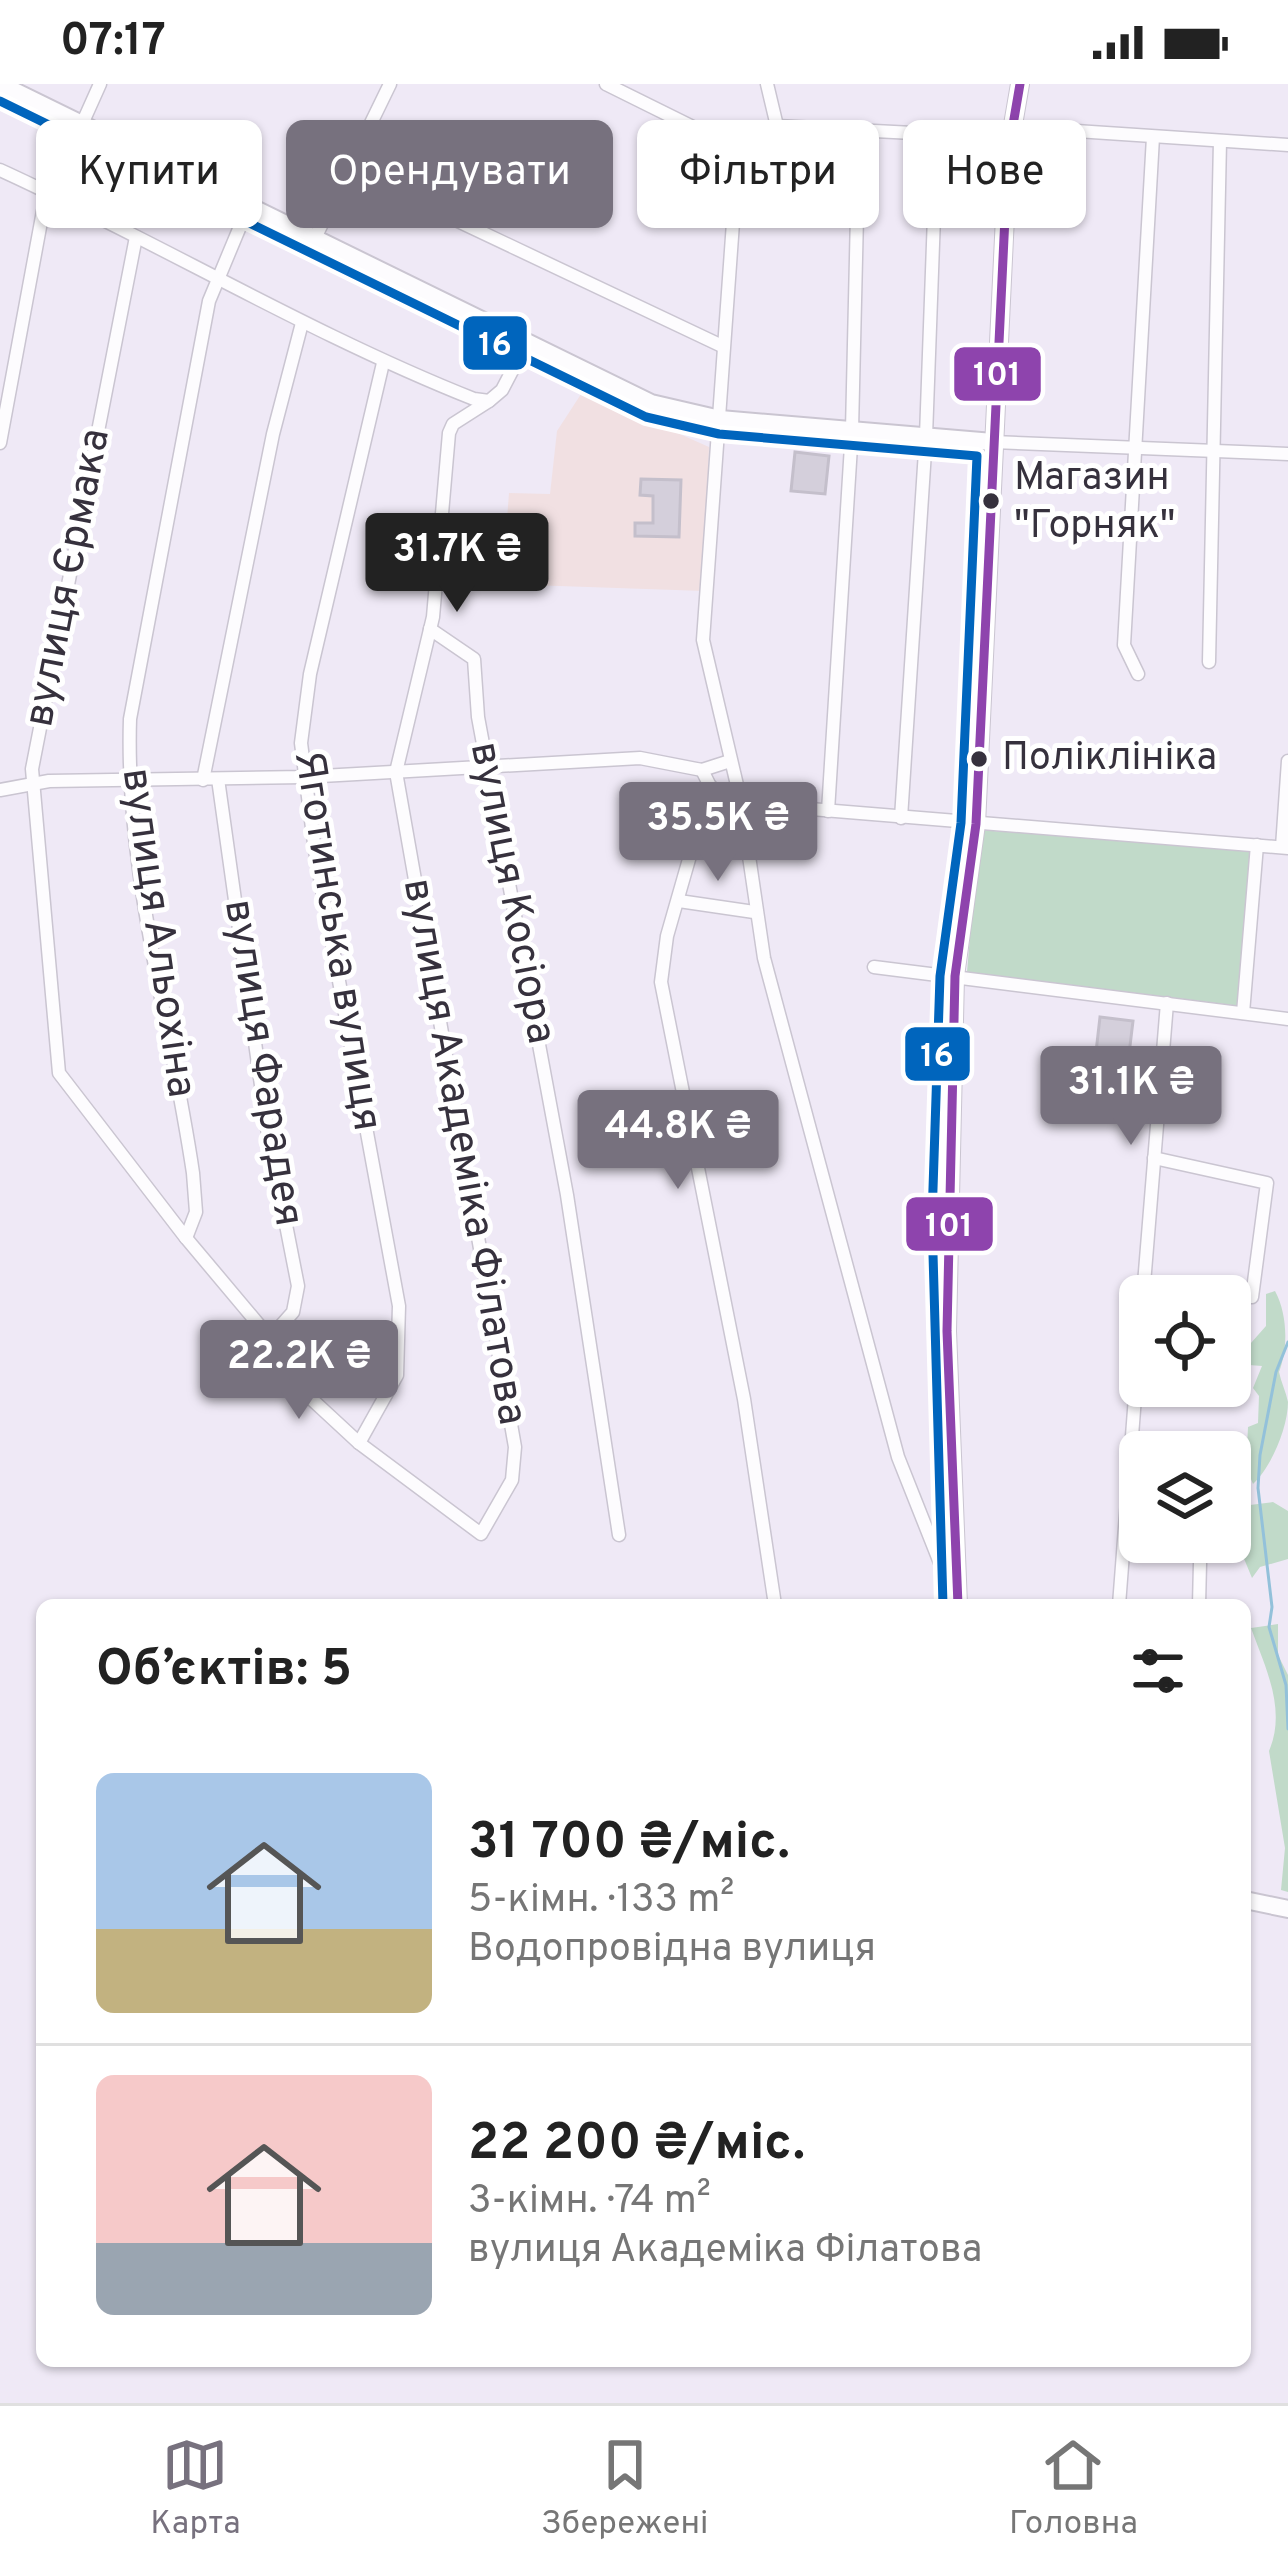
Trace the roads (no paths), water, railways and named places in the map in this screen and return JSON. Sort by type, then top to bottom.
[{"type":"street","points":[[0,84],[87,120]]},
{"type":"street","points":[[83,118],[100,84]]},
{"type":"street","points":[[373,120],[390,84]]},
{"type":"street","points":[[606,84],[679,120]]},
{"type":"street","points":[[767,84],[776,120]]},
{"type":"street","points":[[1017,120],[1021,84]]},
{"type":"street","points":[[1086,132],[1288,145]]},
{"type":"street","points":[[1138,674],[1124,645],[1153,137]]},
{"type":"street","points":[[1209,662],[1220,141]]},
{"type":"street","points":[[0,170],[36,187]]},
{"type":"street","points":[[262,212],[630,395],[720,419],[993,442],[1288,454]]},
{"type":"street","points":[[0,443],[42,228]]},
{"type":"street","points":[[120,228],[383,363],[489,401]]},
{"type":"street","name":"вулиця Альохіна","points":[[186,1238],[196,1212],[193,1173],[145,909],[130,778],[132,702],[217,274],[238,228]]},
{"type":"street","points":[[315,238],[320,228]]},
{"type":"street","points":[[473,228],[722,346]]},
{"type":"street","points":[[732,228],[704,640],[741,802],[754,912],[898,1457],[955,1599]]},
{"type":"street","points":[[828,812],[852,430],[857,228]]},
{"type":"street","points":[[902,818],[934,228]]},
{"type":"street","points":[[957,1599],[947,1331],[955,976],[976,824],[1004,228]]},
{"type":"street","name":"вулиця Єрмака","points":[[136,236],[34,753],[32,788],[59,1073],[186,1238]]},
{"type":"street","name":"вулиця Фарадея","points":[[271,1338],[293,1312],[298,1286],[267,1128],[211,780],[273,434],[302,323]]},
{"type":"street","points":[[396,772],[430,629],[446,448],[453,424],[502,390],[526,344]]},
{"type":"street","name":"Яготинська вулиця","points":[[359,1443],[397,1375],[399,1306],[301,743],[310,674],[383,363]]},
{"type":"street","name":"вулиця Косіора","points":[[430,629],[474,659],[486,764],[567,1195],[619,1535]]},
{"type":"street","points":[[0,790],[49,782],[304,777],[640,758],[703,770],[730,761]]},
{"type":"street","points":[[710,787],[741,802],[828,812],[1285,847],[1288,761]]},
{"type":"street","points":[[703,770],[710,787],[662,958],[662,982],[743,1399],[774,1599]]},
{"type":"street","name":"вулиця Академіка Філатова","points":[[186,1238],[271,1338],[305,1393],[359,1443],[481,1534],[512,1480],[515,1447],[396,772]]},
{"type":"street","points":[[1244,1013],[1257,845]]},
{"type":"street","points":[[680,902],[754,912]]},
{"type":"street","points":[[874,967],[1288,1019]]},
{"type":"street","points":[[1145,1275],[1167,1003]]},
{"type":"street","points":[[1154,1158],[1267,1183],[1252,1297]]},
{"type":"street","points":[[1119,1599],[1134,1407]]},
{"type":"street","points":[[1198,1599],[1200,1563]]},
{"type":"street","points":[[1251,1901],[1288,1910]]},
{"type":"waterway","points":[[1288,1342],[1276,1372],[1258,1488],[1272,1607],[1269,1627],[1286,1685],[1288,1729]]},
{"type":"place","name":"Магазин \"Горняк\"","points":[[991,501]]},
{"type":"place","name":"Поліклініка","points":[[979,759]]}]
